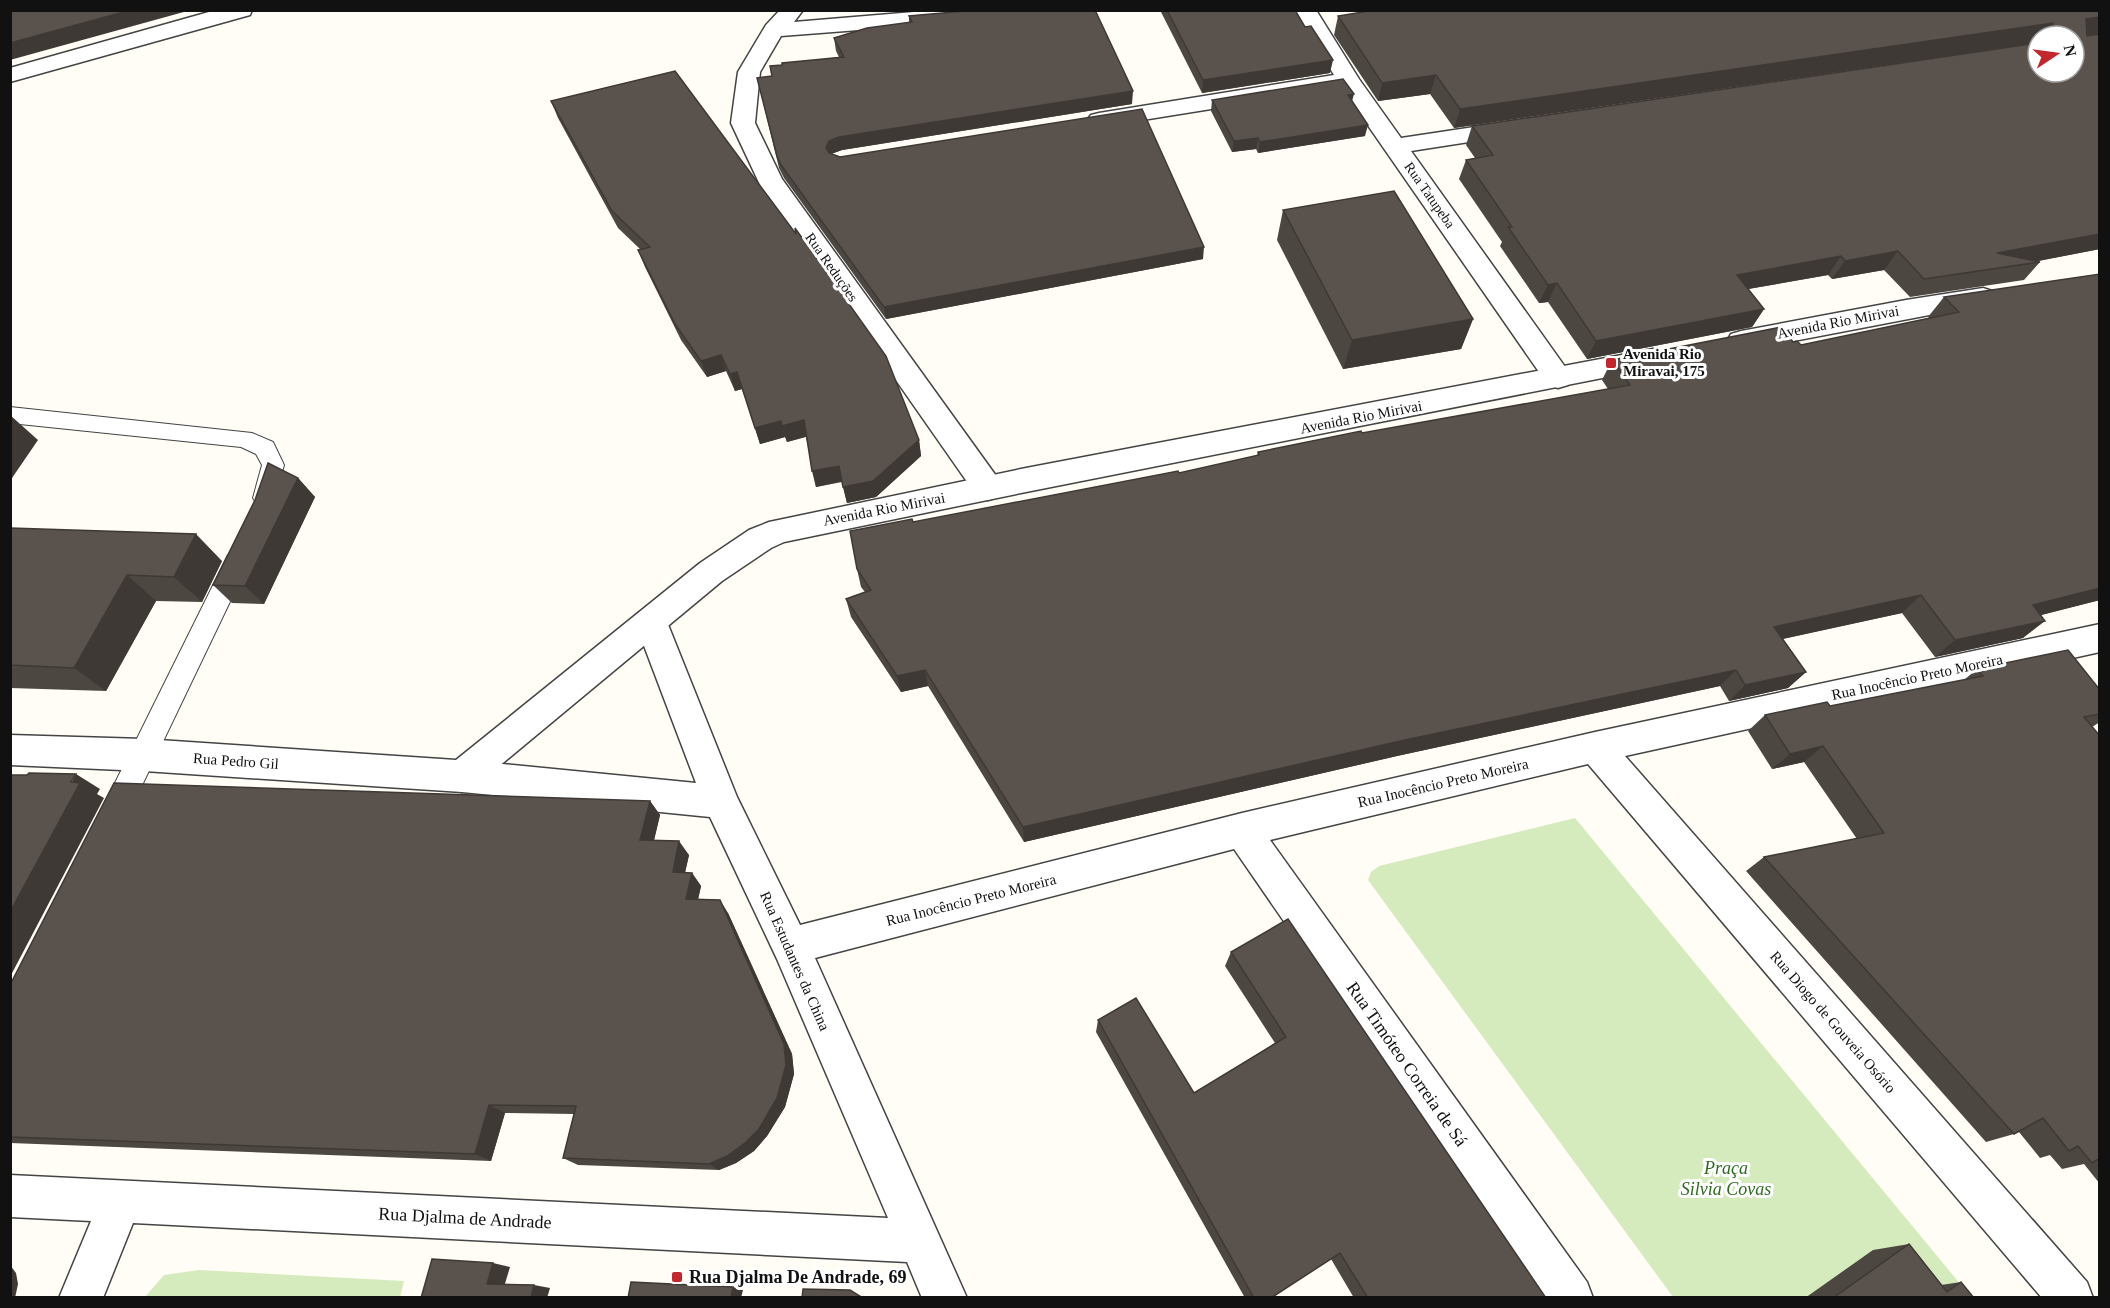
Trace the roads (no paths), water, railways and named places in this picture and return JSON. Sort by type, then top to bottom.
[{"type":"street","points":[[10,75],[242,10]]},
{"type":"street","name":"Rua Reduções","points":[[793,10],[774,30],[749,72],[743,123],[766,171],[988,488]]},
{"type":"street","points":[[879,23],[915,10]]},
{"type":"street","points":[[774,30],[1027,10]]},
{"type":"street","name":"Rua Tatupeba","points":[[1305,10],[1348,81],[1558,378]]},
{"type":"street","points":[[1077,123],[1348,81]]},
{"type":"street","points":[[1395,146],[1535,125]]},
{"type":"street","name":"Avenida Rio Mirivai","points":[[1714,347],[1906,309],[2008,294]]},
{"type":"street","name":"Avenida Rio Mirivai","points":[[651,622],[711,572],[760,539],[780,531],[988,488],[1680,353]]},
{"type":"street","points":[[462,776],[651,622]]},
{"type":"street","name":"Rua Estudantes da China","points":[[651,622],[721,802],[790,946],[945,1298]]},
{"type":"street","name":"Rua Inocêncio Preto Moreira","points":[[790,946],[1242,830],[1595,747],[2097,641]]},
{"type":"street","name":"Rua Diogo de Gouveia Osório","points":[[1595,747],[2071,1298]]},
{"type":"street","name":"Rua Pedro Gil","points":[[10,750],[144,755],[462,776],[721,802]]},
{"type":"street","name":"Rua Timóteo Correia de Sá","points":[[1242,830],[1571,1298]]},
{"type":"street","name":"Rua Djalma de Andrade","points":[[10,1196],[919,1241]]},
{"type":"street","points":[[81,1298],[121,1201]]},
{"type":"lane","points":[[10,415],[244,439],[265,448],[273,465],[267,493],[252,529],[144,755],[101,838]]},
{"type":"place","name":"Avenida Rio Miravai, 175","points":[[1611,363]]},
{"type":"place","name":"Rua Djalma De Andrade, 69","points":[[677,1277]]},
{"type":"park label","name":"Praça Silvia Covas","points":[[1726,1178]]}]
